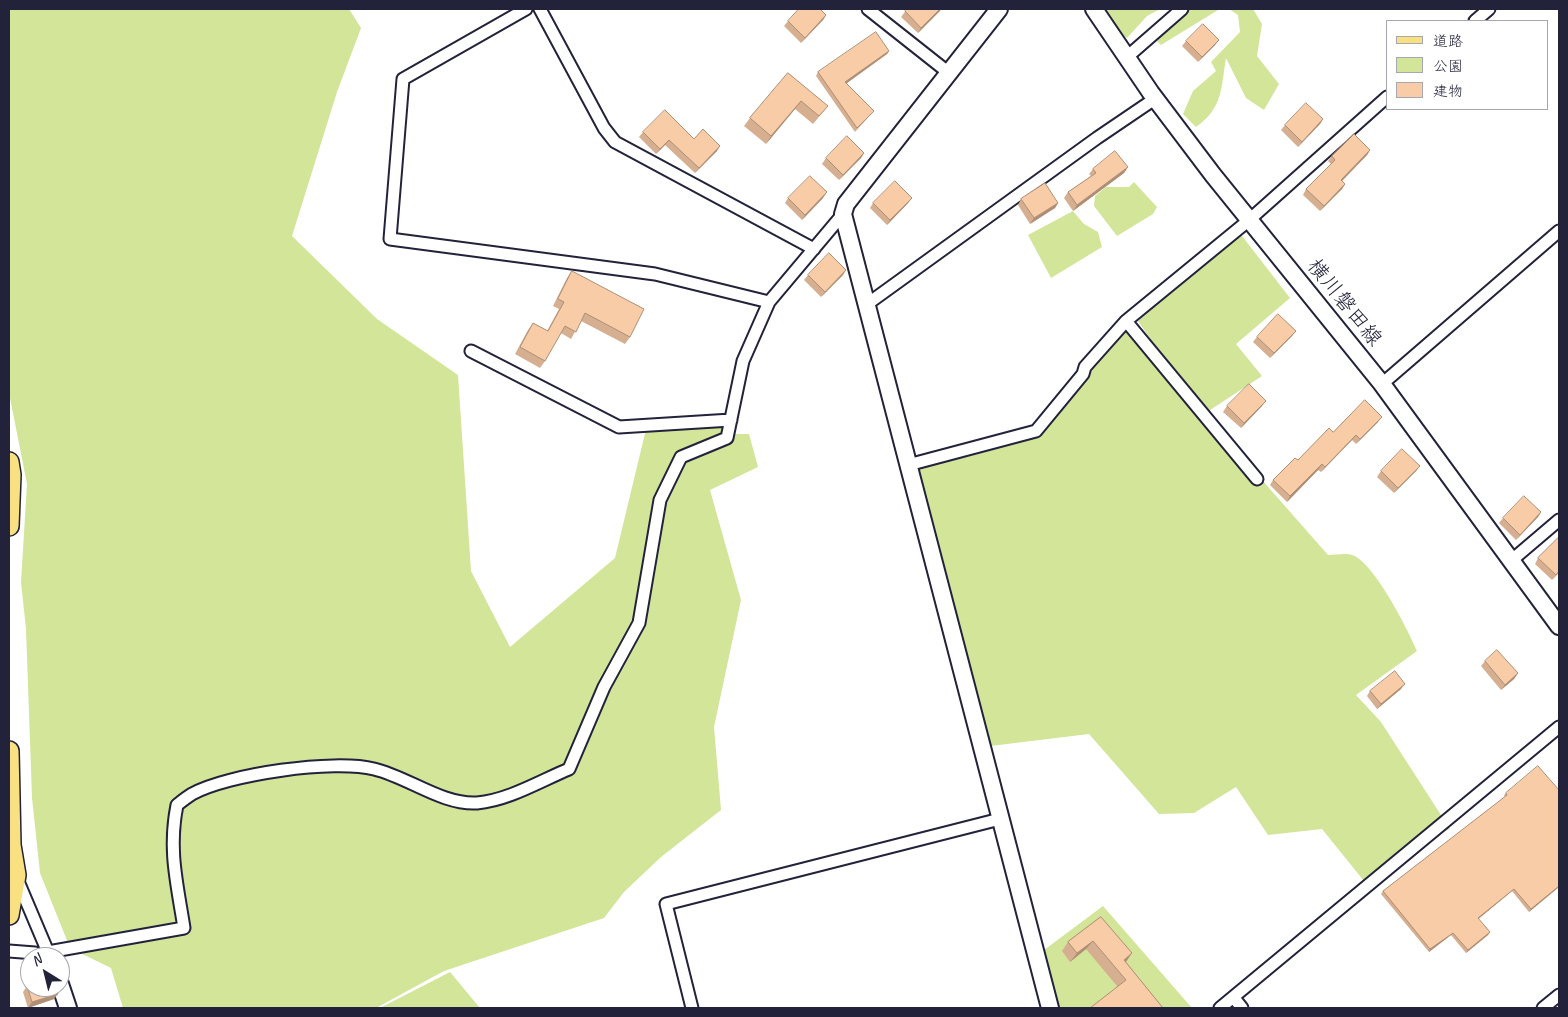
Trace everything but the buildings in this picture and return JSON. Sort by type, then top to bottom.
[{"type":"main road","points":[[9,462],[11,475],[9,526]]},
{"type":"main road","points":[[9,752],[10,845],[16,875],[9,915]]},
{"type":"street","points":[[526,9],[403,79],[390,239],[654,274],[769,302]]},
{"type":"street","points":[[540,9],[604,128],[615,142],[814,249]]},
{"type":"street","points":[[868,9],[949,73]]},
{"type":"street","points":[[70,950],[184,928],[172,855],[172,831],[177,805],[193,794],[260,774],[327,765],[373,768],[439,794],[463,802],[477,803],[499,799],[569,769],[604,687],[638,623],[660,500],[681,457],[727,438],[743,361],[769,302],[842,214],[846,204],[1000,9]]},
{"type":"street","name":"横川磐田線","points":[[1094,9],[1156,98],[1248,221],[1382,384],[1559,626]]},
{"type":"street","points":[[1127,57],[1182,9]]},
{"type":"street","points":[[1476,20],[1489,9]]},
{"type":"street","points":[[866,305],[1097,138],[1156,98]]},
{"type":"street","points":[[908,465],[1036,431],[1083,374],[1085,368],[1126,321],[1248,221],[1386,98]]},
{"type":"street","points":[[842,214],[1050,1008]]},
{"type":"street","points":[[1382,384],[1559,231]]},
{"type":"street","points":[[1126,321],[1257,479]]},
{"type":"street","points":[[471,351],[619,427],[731,420]]},
{"type":"street","points":[[1512,560],[1559,520]]},
{"type":"street","points":[[1220,1008],[1559,728]]},
{"type":"street","points":[[692,1008],[666,904],[1000,818]]},
{"type":"street","points":[[16,875],[43,947]]},
{"type":"street","points":[[1543,1008],[1559,995]]},
{"type":"street","points":[[1234,998],[1242,1008]]},
{"type":"green space","points":[[9,9],[349,9],[361,28],[337,92],[292,236],[377,319],[458,375],[471,571],[510,647],[615,558],[647,425],[731,420],[728,434],[749,434],[758,467],[710,490],[741,600],[714,727],[721,810],[661,857],[624,892],[604,918],[444,971],[376,1008],[123,1008],[111,968],[70,948],[40,873],[32,798],[26,629],[21,582],[27,484],[9,393]]},
{"type":"green space","points":[[1084,9],[1160,9],[1147,16],[1127,38]]},
{"type":"green space","points":[[1182,9],[1225,9],[1218,10],[1161,45],[1155,39]]},
{"type":"green space","points":[[1229,9],[1253,9],[1262,24],[1257,56],[1279,84],[1264,110],[1246,98],[1226,58],[1216,105],[1205,120],[1196,127],[1183,114],[1193,91],[1216,71],[1211,62],[1240,32],[1238,15]]},
{"type":"green space","points":[[1134,182],[1157,207],[1153,214],[1117,236],[1094,206],[1095,196],[1106,187],[1129,187]]},
{"type":"green space","points":[[1073,211],[1084,224],[1098,232],[1102,247],[1051,278],[1028,235]]},
{"type":"green space","points":[[1239,232],[1290,298],[1236,344],[1262,376],[1204,414],[1328,555],[1352,555],[1361,560],[1370,570],[1389,598],[1417,651],[1356,695],[1381,722],[1450,829],[1424,839],[1368,886],[1322,829],[1268,835],[1236,787],[1194,813],[1159,814],[1089,734],[982,747],[916,463],[967,457],[1014,444],[1041,431],[1126,321],[1195,403],[1138,321]]},
{"type":"green space","points":[[1103,906],[1192,1008],[1050,1008],[1036,956]]},
{"type":"green space","points":[[450,972],[480,1008],[380,1008]]}]
